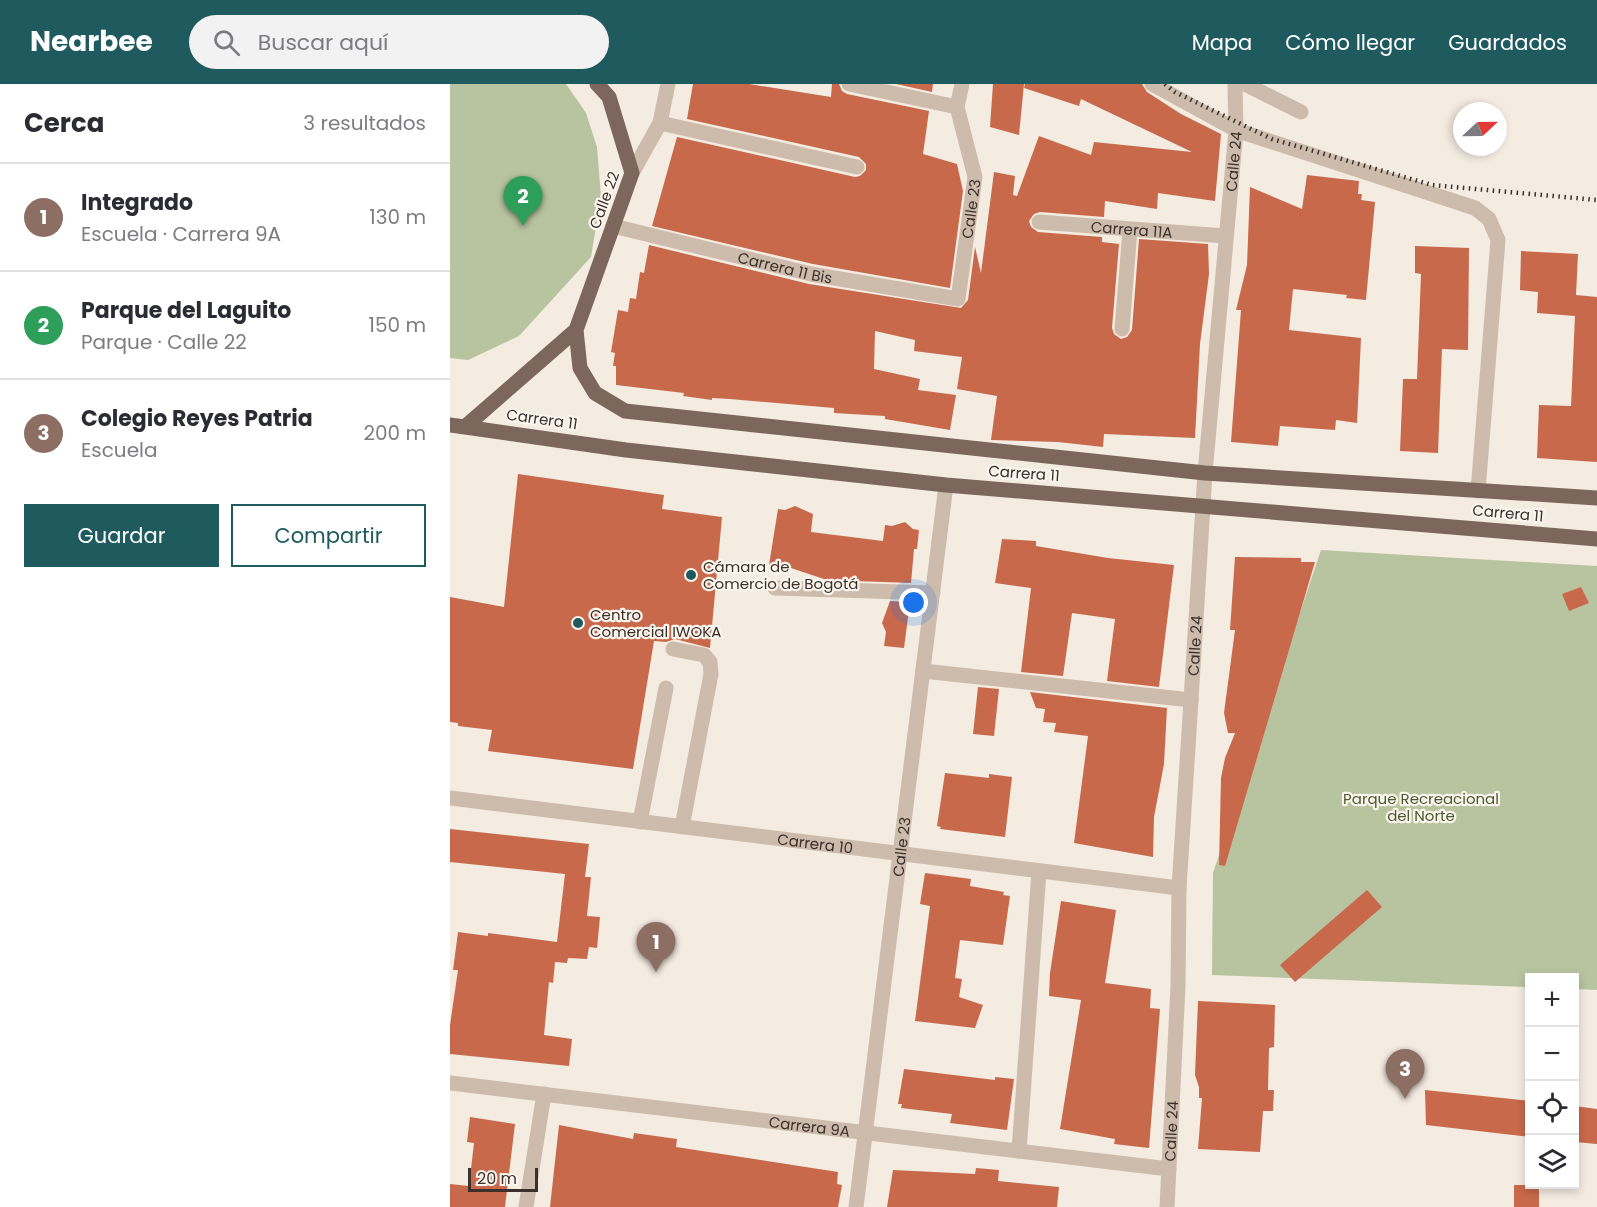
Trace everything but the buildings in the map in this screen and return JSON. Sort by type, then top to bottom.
[{"type":"main road","points":[[597,84],[609,97],[632,173]]},
{"type":"main road","name":"Calle 22","points":[[576,330],[632,173]]},
{"type":"main road","points":[[466,426],[576,330]]},
{"type":"main road","name":"Carrera 11","points":[[576,330],[580,368],[595,393],[625,411],[1205,473],[1597,498]]},
{"type":"main road","name":"Carrera 11","points":[[450,425],[626,450],[946,485],[1597,539]]},
{"type":"street","name":"Calle 22","points":[[632,173],[660,123],[668,84]]},
{"type":"street","points":[[849,84],[957,107]]},
{"type":"street","name":"Calle 23","points":[[958,299],[975,177],[957,107],[962,84]]},
{"type":"street","points":[[1152,84],[1236,130],[1475,208],[1489,219],[1498,240],[1478,491]]},
{"type":"street","name":"Calle 24","points":[[1167,1207],[1178,986],[1179,888],[1205,473],[1236,130],[1235,84]]},
{"type":"street","points":[[1245,84],[1301,112]]},
{"type":"street","points":[[660,123],[857,167]]},
{"type":"street","name":"Carrera 11A","points":[[1039,222],[1225,236]]},
{"type":"street","name":"Carrera 11 Bis","points":[[613,226],[811,274],[958,299]]},
{"type":"street","points":[[1122,329],[1130,230]]},
{"type":"street","name":"Calle 23","points":[[856,1207],[946,485]]},
{"type":"street","points":[[775,588],[933,593]]},
{"type":"street","points":[[673,649],[704,655],[710,662],[711,674],[682,826]]},
{"type":"street","points":[[923,671],[1191,700]]},
{"type":"street","points":[[640,822],[666,688]]},
{"type":"street","name":"Carrera 10","points":[[450,798],[1179,888]]},
{"type":"street","points":[[1018,1150],[1040,871]]},
{"type":"street","name":"Carrera 9A","points":[[450,1083],[1169,1169]]},
{"type":"street","points":[[526,1207],[544,1094]]},
{"type":"green space","points":[[450,84],[566,84],[586,113],[597,147],[601,196],[591,257],[519,336],[468,360],[450,358]]},
{"type":"green space","name":"Parque Recreacional del Norte","points":[[1321,550],[1597,566],[1597,990],[1579,989],[1579,973],[1525,973],[1525,987],[1212,975],[1213,873]]},
{"type":"railway","points":[[1165,84],[1175,92],[1272,139],[1432,185],[1597,200]]},
{"type":"place","name":"Parque del Laguito","points":[[523,226]]},
{"type":"place","name":"Cámara de Comercio de Bogotá","points":[[691,575]]},
{"type":"place","name":"Centro Comercial IWOKA","points":[[578,623]]},
{"type":"place","name":"Integrado","points":[[656,972]]},
{"type":"place","name":"Colegio Reyes Patria","points":[[1405,1099]]}]
